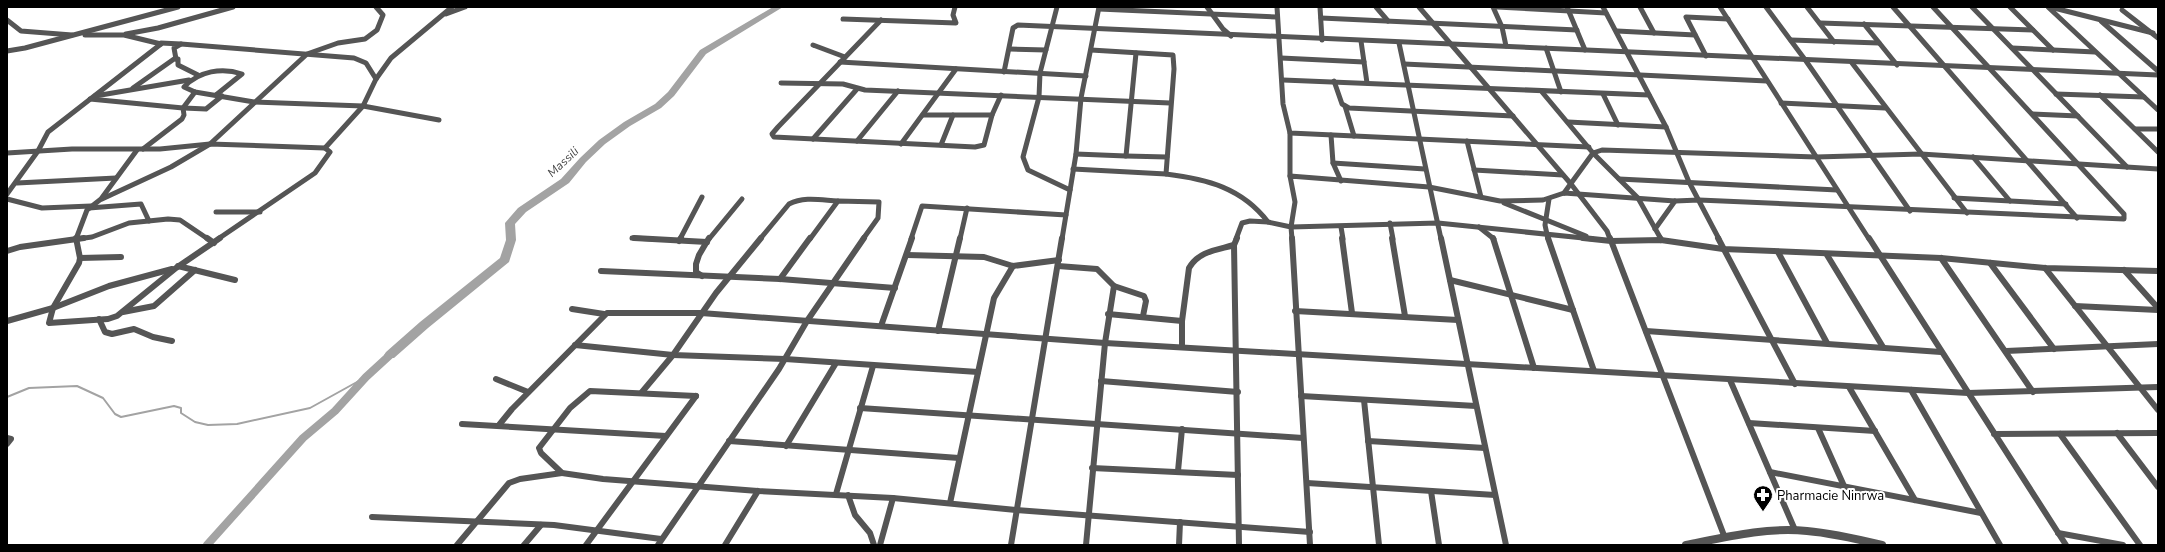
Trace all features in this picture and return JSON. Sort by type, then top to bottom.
[{"type":"street","points":[[7,51],[77,35],[178,7]]},
{"type":"street","points":[[124,35],[231,7]]},
{"type":"street","points":[[7,153],[38,150],[140,149],[210,144],[325,148],[330,152],[315,173],[260,212],[177,267],[113,317],[49,323],[53,308],[79,263],[80,258],[76,237],[90,207],[101,199],[172,167],[210,144],[307,54],[325,46],[361,40],[372,36],[377,30],[383,15],[376,7]]},
{"type":"street","points":[[325,148],[363,106],[376,79],[391,58],[452,7]]},
{"type":"street","points":[[442,16],[465,7]]},
{"type":"street","points":[[843,19],[956,23],[953,15],[955,7]]},
{"type":"street","points":[[1057,7],[1040,74],[1039,97],[1023,157],[1028,170],[1070,190]]},
{"type":"street","points":[[1207,7],[1211,14],[1231,36]]},
{"type":"street","points":[[1277,7],[1283,80],[1283,104],[1290,133],[1290,176],[1295,192],[1295,214],[1291,227],[1296,354],[1301,396],[1310,545]]},
{"type":"street","points":[[1320,7],[1322,40]]},
{"type":"street","points":[[1376,7],[1388,22]]},
{"type":"street","points":[[1418,7],[1472,67],[1571,184],[1607,232],[1727,541]]},
{"type":"street","points":[[1493,7],[1502,27],[1506,46]]},
{"type":"street","points":[[1497,7],[1568,9],[1606,13]]},
{"type":"street","points":[[1603,7],[1617,31],[1626,52],[1666,127],[1689,182],[1723,249],[1795,384]]},
{"type":"street","points":[[1640,7],[1654,33]]},
{"type":"street","points":[[1720,7],[2066,545]]},
{"type":"street","points":[[1766,7],[1806,61],[1910,211]]},
{"type":"street","points":[[1808,7],[1834,42]]},
{"type":"street","points":[[1892,7],[2077,218]]},
{"type":"street","points":[[1500,201],[1530,202],[1549,199],[1564,193],[1674,201],[1699,200],[1967,214],[2122,220],[2124,216],[2078,163],[1933,7]]},
{"type":"street","points":[[1972,7],[2127,167]]},
{"type":"street","points":[[2010,7],[2053,50]]},
{"type":"street","points":[[2049,7],[2152,33]]},
{"type":"street","points":[[2049,7],[2118,74],[2158,110]]},
{"type":"street","points":[[1011,545],[1076,154],[1081,98],[1099,8],[1277,17]]},
{"type":"street","points":[[1568,9],[1585,50]]},
{"type":"street","points":[[2122,10],[2158,38]]},
{"type":"street","points":[[1706,56],[1686,17],[1728,19]]},
{"type":"street","points":[[1321,18],[1577,30]]},
{"type":"street","points":[[7,20],[21,31],[77,35],[124,35],[161,43],[360,59],[371,67],[376,79]]},
{"type":"street","points":[[881,20],[772,134],[774,137],[783,139],[813,139],[975,147],[984,145],[992,115],[1001,95]]},
{"type":"street","points":[[2100,20],[2158,71]]},
{"type":"street","points":[[1820,23],[2033,30]]},
{"type":"street","points":[[1864,24],[1897,65]]},
{"type":"street","points":[[1004,72],[1014,26],[1095,28],[1231,36],[1506,46],[1753,59],[2158,75]]},
{"type":"street","points":[[1617,31],[1695,35]]},
{"type":"street","points":[[1791,40],[1879,43]]},
{"type":"street","points":[[1361,41],[1367,82]]},
{"type":"street","points":[[7,194],[17,183],[48,132],[161,43]]},
{"type":"street","points":[[1399,43],[1415,112],[1425,169],[1438,223],[1506,545]]},
{"type":"street","points":[[181,44],[174,48],[178,65],[198,75]]},
{"type":"street","points":[[813,45],[833,54],[845,57]]},
{"type":"street","points":[[1546,48],[1561,92]]},
{"type":"street","points":[[2012,48],[2095,52]]},
{"type":"street","points":[[1010,49],[1046,50]]},
{"type":"street","points":[[1091,50],[1172,55],[1174,69],[1170,103],[1166,174]]},
{"type":"street","points":[[1126,156],[1133,101],[1136,53]]},
{"type":"street","points":[[1281,58],[1364,62]]},
{"type":"street","points":[[131,90],[176,59]]},
{"type":"street","points":[[840,62],[1086,76]]},
{"type":"street","points":[[1852,63],[1967,214]]},
{"type":"street","points":[[1404,64],[1767,81]]},
{"type":"street","points":[[901,144],[956,69]]},
{"type":"street","points":[[92,98],[189,80],[209,71],[242,74],[216,95]]},
{"type":"street","points":[[189,80],[184,88],[195,92],[254,102],[363,106],[439,120]]},
{"type":"street","points":[[1283,80],[1367,82],[1542,92],[1649,96]]},
{"type":"street","points":[[1334,81],[1345,106],[1354,136]]},
{"type":"street","points":[[781,83],[843,84],[857,89],[1170,103]]},
{"type":"street","points":[[813,139],[857,89]]},
{"type":"street","points":[[857,141],[898,91]]},
{"type":"street","points":[[101,199],[140,149],[182,119],[184,115],[184,108],[195,92]]},
{"type":"street","points":[[1542,92],[1593,153],[1638,198],[1660,240]]},
{"type":"street","points":[[1603,94],[1618,125]]},
{"type":"street","points":[[2056,94],[2144,97]]},
{"type":"street","points":[[2100,95],[2158,152]]},
{"type":"street","points":[[92,98],[160,108],[205,109],[222,96]]},
{"type":"street","points":[[1781,103],[1885,108]]},
{"type":"street","points":[[1345,106],[1415,112],[1513,116]]},
{"type":"street","points":[[2032,114],[2078,116]]},
{"type":"street","points":[[923,115],[992,115]]},
{"type":"street","points":[[942,145],[953,115]]},
{"type":"street","points":[[1568,122],[1666,127]]},
{"type":"street","points":[[2135,129],[2158,129]]},
{"type":"street","points":[[1290,133],[1467,141],[1539,146],[1589,147]]},
{"type":"street","points":[[1331,135],[1333,164],[1341,181]]},
{"type":"street","points":[[1467,141],[1481,197]]},
{"type":"street","points":[[1564,193],[1593,153],[1602,150],[1676,151],[1816,157],[1921,154],[2158,169]]},
{"type":"street","points":[[1076,154],[1167,157]]},
{"type":"street","points":[[1972,157],[2010,201]]},
{"type":"street","points":[[1333,164],[1425,169]]},
{"type":"street","points":[[1073,169],[1166,174],[1196,179],[1241,194],[1262,213],[1268,222]]},
{"type":"street","points":[[1474,170],[1563,175]]},
{"type":"street","points":[[1290,176],[1429,187],[1481,197],[1500,201],[1592,239]]},
{"type":"street","points":[[17,183],[116,178]]},
{"type":"street","points":[[1619,179],[1838,190]]},
{"type":"street","points":[[679,241],[702,197]]},
{"type":"street","points":[[1954,198],[2066,204]]},
{"type":"street","points":[[7,199],[42,208],[141,204],[149,221]]},
{"type":"street","points":[[702,276],[696,272],[694,266],[698,255],[742,199]]},
{"type":"street","points":[[372,518],[478,520],[541,525],[596,531],[660,542],[785,359],[807,321],[878,218],[880,207],[879,202],[803,199],[794,200],[789,204],[729,277],[673,355],[642,392]]},
{"type":"street","points":[[1549,199],[1546,219],[1547,235],[1594,371]]},
{"type":"street","points":[[780,279],[838,201]]},
{"type":"street","points":[[1655,229],[1674,201]]},
{"type":"street","points":[[882,326],[922,206],[1066,215]]},
{"type":"street","points":[[938,331],[967,208]]},
{"type":"street","points":[[216,212],[260,212]]},
{"type":"street","points":[[7,251],[20,247],[76,237],[94,236],[129,223],[149,221],[180,220],[214,243]]},
{"type":"street","points":[[1240,545],[1234,245],[1242,223],[1250,221],[1268,222],[1291,227],[1341,227],[1390,223],[1438,223],[1611,241],[1660,240],[1723,249],[1827,255],[1941,258],[2045,268],[2158,271]]},
{"type":"street","points":[[1390,223],[1405,316]]},
{"type":"street","points":[[1478,226],[1494,239],[1513,296],[1534,368]]},
{"type":"street","points":[[1341,227],[1352,313]]},
{"type":"street","points":[[632,238],[707,242]]},
{"type":"street","points":[[1182,347],[1182,320],[1191,262],[1198,256],[1234,245]]},
{"type":"street","points":[[1778,252],[1827,343]]},
{"type":"street","points":[[907,254],[984,257],[1013,266],[1058,263],[1097,269],[1101,271],[1114,286],[1144,296],[1146,301],[1143,316]]},
{"type":"street","points":[[1827,255],[1883,347]]},
{"type":"street","points":[[80,258],[121,257]]},
{"type":"street","points":[[1941,258],[2033,392]]},
{"type":"street","points":[[1990,263],[2054,349]]},
{"type":"street","points":[[950,503],[994,298],[1013,266]]},
{"type":"street","points":[[7,321],[53,308],[109,286],[177,267],[235,280]]},
{"type":"street","points":[[2045,268],[2158,410]]},
{"type":"street","points":[[121,312],[154,306],[195,270]]},
{"type":"street","points":[[2124,270],[2158,309]]},
{"type":"street","points":[[601,271],[780,279],[895,288]]},
{"type":"street","points":[[1450,280],[1573,310]]},
{"type":"street","points":[[1086,545],[1096,423],[1108,314],[1114,286]]},
{"type":"street","points":[[2075,306],[2158,309]]},
{"type":"street","points":[[572,309],[604,314],[667,312],[882,326],[1105,343],[1968,393],[2158,387]]},
{"type":"street","points":[[1295,311],[1458,320]]},
{"type":"street","points":[[499,425],[528,392],[604,314]]},
{"type":"street","points":[[1108,314],[1182,320]]},
{"type":"street","points":[[99,319],[105,332],[112,334],[134,329],[153,337],[172,341]]},
{"type":"street","points":[[1646,331],[1941,352]]},
{"type":"street","points":[[2006,351],[2158,344]]},
{"type":"street","points":[[575,345],[673,355],[785,359],[978,372]]},
{"type":"street","points":[[786,446],[836,363]]},
{"type":"street","points":[[836,494],[873,366]]},
{"type":"street","points":[[496,379],[528,392]]},
{"type":"street","points":[[1730,380],[1795,530]]},
{"type":"street","points":[[1101,381],[1238,392]]},
{"type":"street","points":[[1849,387],[1915,500]]},
{"type":"street","points":[[1911,390],[2000,545]]},
{"type":"street","points":[[562,473],[541,453],[539,448],[579,399],[590,391],[642,392],[696,396],[586,545]]},
{"type":"street","points":[[1301,396],[1476,406]]},
{"type":"street","points":[[1364,400],[1379,545]]},
{"type":"street","points":[[860,408],[970,414],[1032,420],[1096,423],[1303,438]]},
{"type":"street","points":[[1749,423],[1875,431]]},
{"type":"street","points":[[462,424],[499,425],[553,431],[666,436]]},
{"type":"street","points":[[1818,428],[1844,486]]},
{"type":"street","points":[[1178,471],[1182,429]]},
{"type":"street","points":[[2117,433],[2158,487]]},
{"type":"street","points":[[1994,434],[2158,433]]},
{"type":"street","points":[[2060,434],[2140,545]]},
{"type":"street","points":[[7,438],[11,439],[7,444]]},
{"type":"street","points":[[729,441],[959,458]]},
{"type":"street","points":[[1368,441],[1485,448]]},
{"type":"street","points":[[1092,468],[1238,475]]},
{"type":"street","points":[[1770,472],[1981,512]]},
{"type":"street","points":[[457,545],[510,483],[520,479],[562,473],[632,481],[758,491],[893,498],[1016,510],[1088,514],[1310,532]]},
{"type":"street","points":[[1307,483],[1495,495]]},
{"type":"street","points":[[725,545],[758,491]]},
{"type":"street","points":[[1431,491],[1439,545]]},
{"type":"street","points":[[848,495],[855,515],[870,533],[874,545]]},
{"type":"street","points":[[880,545],[893,498]]},
{"type":"street","points":[[1179,545],[1180,522]]},
{"type":"street","points":[[524,545],[541,525]]},
{"type":"street","points":[[1686,545],[1727,541],[1795,530],[1822,533],[1882,545]]},
{"type":"street","points":[[2058,533],[2123,545]]},
{"type":"waterway","name":"Massili","points":[[390,355],[424,325],[505,260],[511,240],[510,223],[522,210],[565,181],[583,160],[602,142],[627,124],[658,106],[671,94],[703,52],[779,7]]},
{"type":"waterway","points":[[207,545],[303,438],[335,411],[366,377],[390,355]]},
{"type":"waterway","points":[[7,397],[29,388],[77,386],[103,398],[115,414],[121,417],[174,406],[181,408],[181,413],[195,422],[208,425],[237,424],[310,408],[366,377]]},
{"type":"place","name":"Pharmacie Ninrwa","points":[[1763,512]]}]
